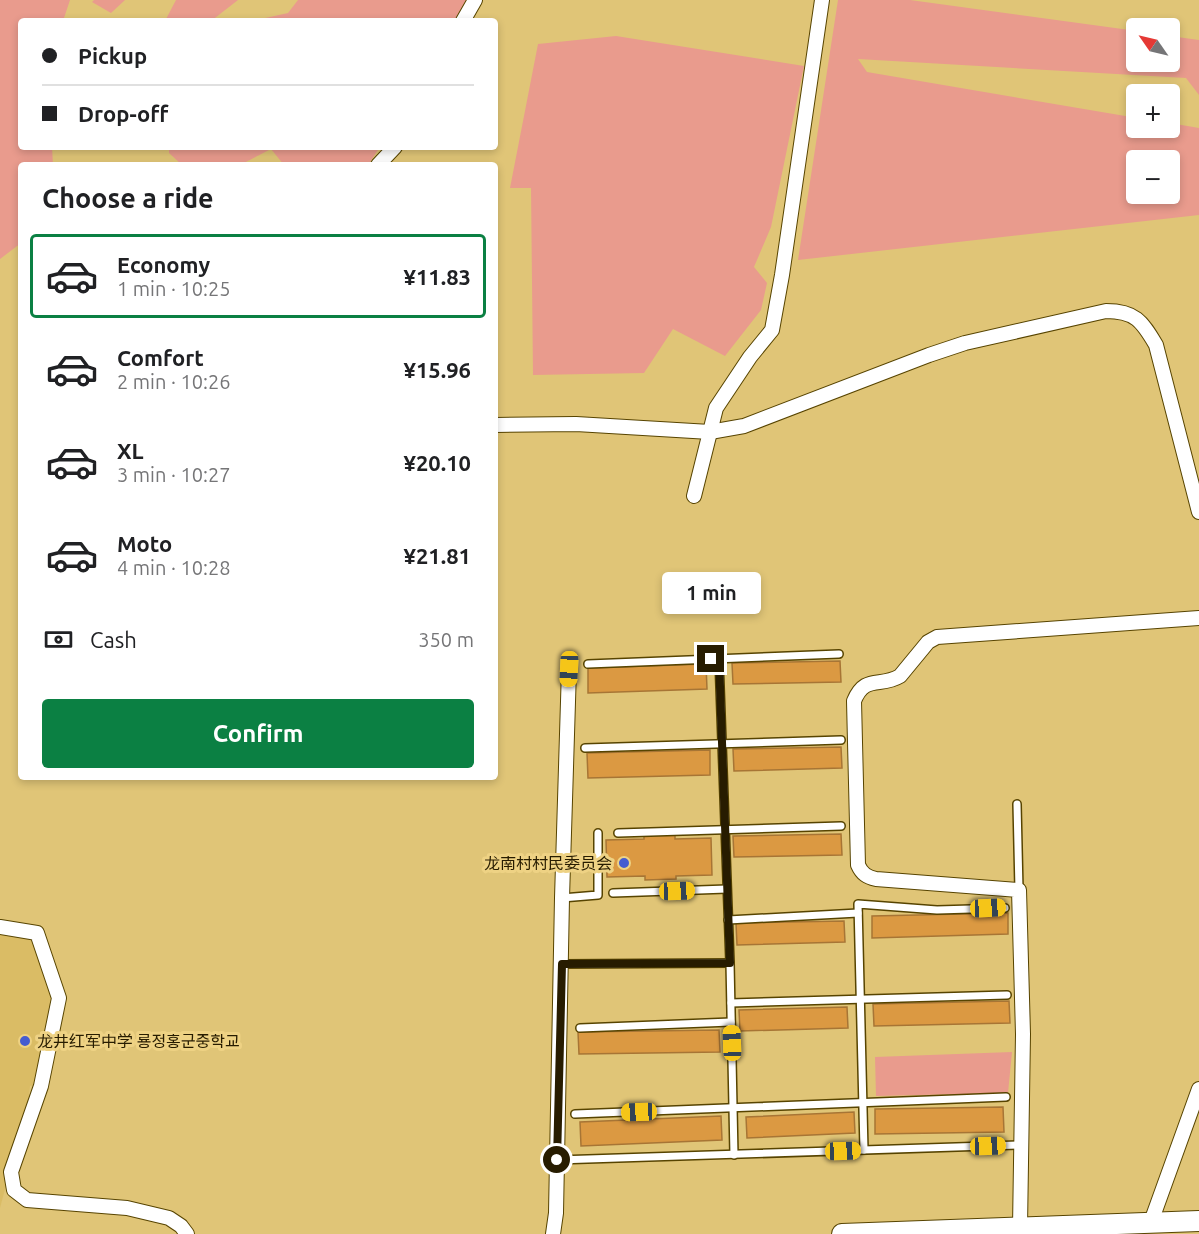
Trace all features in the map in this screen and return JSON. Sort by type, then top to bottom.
[{"type":"main road","points":[[842,1234],[1020,1227],[1149,1228],[1199,1221]]},
{"type":"street","points":[[465,18],[475,0]]},
{"type":"street","points":[[694,496],[716,408],[750,357],[772,330],[822,0]]},
{"type":"street","points":[[381,162],[392,150]]},
{"type":"street","points":[[498,425],[576,424],[710,432],[744,426],[965,343],[1106,311],[1122,311],[1138,318],[1156,345],[1199,512]]},
{"type":"street","points":[[1020,1227],[1023,1034],[1019,890],[876,879],[861,872],[858,865],[854,701],[857,692],[864,685],[894,680],[900,676],[928,642],[946,635],[1199,618]]},
{"type":"street","points":[[553,1234],[556,1213],[569,669]]},
{"type":"street","points":[[0,927],[37,933],[59,998],[41,1086],[11,1172],[14,1190],[27,1200],[127,1208],[169,1218],[181,1226],[187,1234]]},
{"type":"street","points":[[1149,1228],[1199,1089]]},
{"type":"lane","points":[[588,664],[839,654]]},
{"type":"lane","points":[[719,659],[730,963],[734,1155]]},
{"type":"lane","points":[[585,748],[841,740]]},
{"type":"lane","points":[[1017,804],[1019,890]]},
{"type":"lane","points":[[618,833],[841,826]]},
{"type":"lane","points":[[562,898],[597,895],[598,833]]},
{"type":"lane","points":[[613,893],[727,889]]},
{"type":"lane","points":[[864,1150],[858,904],[937,910],[1005,908]]},
{"type":"lane","points":[[728,920],[858,913]]},
{"type":"lane","points":[[562,964],[730,963]]},
{"type":"lane","points":[[731,1003],[1007,995]]},
{"type":"lane","points":[[580,1028],[731,1022]]},
{"type":"lane","points":[[575,1114],[1006,1097]]},
{"type":"lane","points":[[557,1160],[1021,1145]]},
{"type":"shaded area","points":[[0,0],[70,0],[64,18],[18,18],[18,150],[52,150],[53,162],[18,162],[18,245],[0,259]]},
{"type":"shaded area","points":[[94,0],[125,0],[111,13],[92,2]]},
{"type":"shaded area","points":[[176,0],[238,0],[215,18],[167,18]]},
{"type":"shaded area","points":[[298,0],[466,0],[456,18],[266,18],[288,13]]},
{"type":"shaded area","points":[[838,0],[910,0],[1126,29],[1126,72],[1180,72],[1180,37],[1199,40],[1199,95],[1186,78],[858,59],[867,72],[1126,116],[1126,138],[1180,138],[1180,125],[1199,128],[1199,215],[798,260]]},
{"type":"shaded area","points":[[616,36],[804,66],[771,227],[754,267],[767,283],[761,310],[725,356],[673,329],[644,373],[533,375],[531,188],[510,188],[538,44]]},
{"type":"shaded area","points":[[169,150],[269,150],[246,162],[179,162],[169,153]]},
{"type":"shaded area","points":[[272,150],[378,150],[370,162],[282,162]]},
{"type":"shaded area","name":"龙井红军中学 룡정홍군중학교","points":[[0,934],[41,939],[61,999],[40,1083],[30,1086],[28,1103],[0,1208]]},
{"type":"shaded area","points":[[1012,1052],[1008,1093],[876,1096],[875,1057]]},
{"type":"building","points":[[840,661],[841,682],[733,684],[732,663]]},
{"type":"building","points":[[706,664],[707,689],[588,693],[588,668]]},
{"type":"building","points":[[841,747],[842,768],[734,771],[733,749]]},
{"type":"building","points":[[710,750],[710,775],[588,778],[587,753]]},
{"type":"building","points":[[675,834],[675,839],[711,838],[712,875],[645,880],[645,876],[607,877],[606,840],[644,839],[644,835]]},
{"type":"building","points":[[841,834],[842,855],[734,857],[733,836]]},
{"type":"building","points":[[1008,913],[1008,934],[872,938],[872,916]]},
{"type":"building","points":[[844,921],[845,942],[737,945],[736,923]]},
{"type":"building","points":[[1009,1001],[1010,1023],[874,1026],[873,1004]]},
{"type":"building","points":[[847,1007],[848,1028],[740,1031],[739,1010]]},
{"type":"building","points":[[719,1030],[720,1052],[579,1054],[578,1032]]},
{"type":"building","points":[[1003,1107],[1004,1132],[875,1134],[875,1109]]},
{"type":"building","points":[[854,1112],[855,1133],[747,1138],[746,1117]]},
{"type":"building","points":[[721,1116],[722,1140],[581,1146],[580,1122]]},
{"type":"place","name":"龙南村村民委员会","points":[[624,863]]},
{"type":"place","name":"龙井红军中学 룡정홍군중학교","points":[[25,1041]]},
{"type":"route","points":[[557,1160],[562,964],[730,963],[719,659],[711,659]]}]
